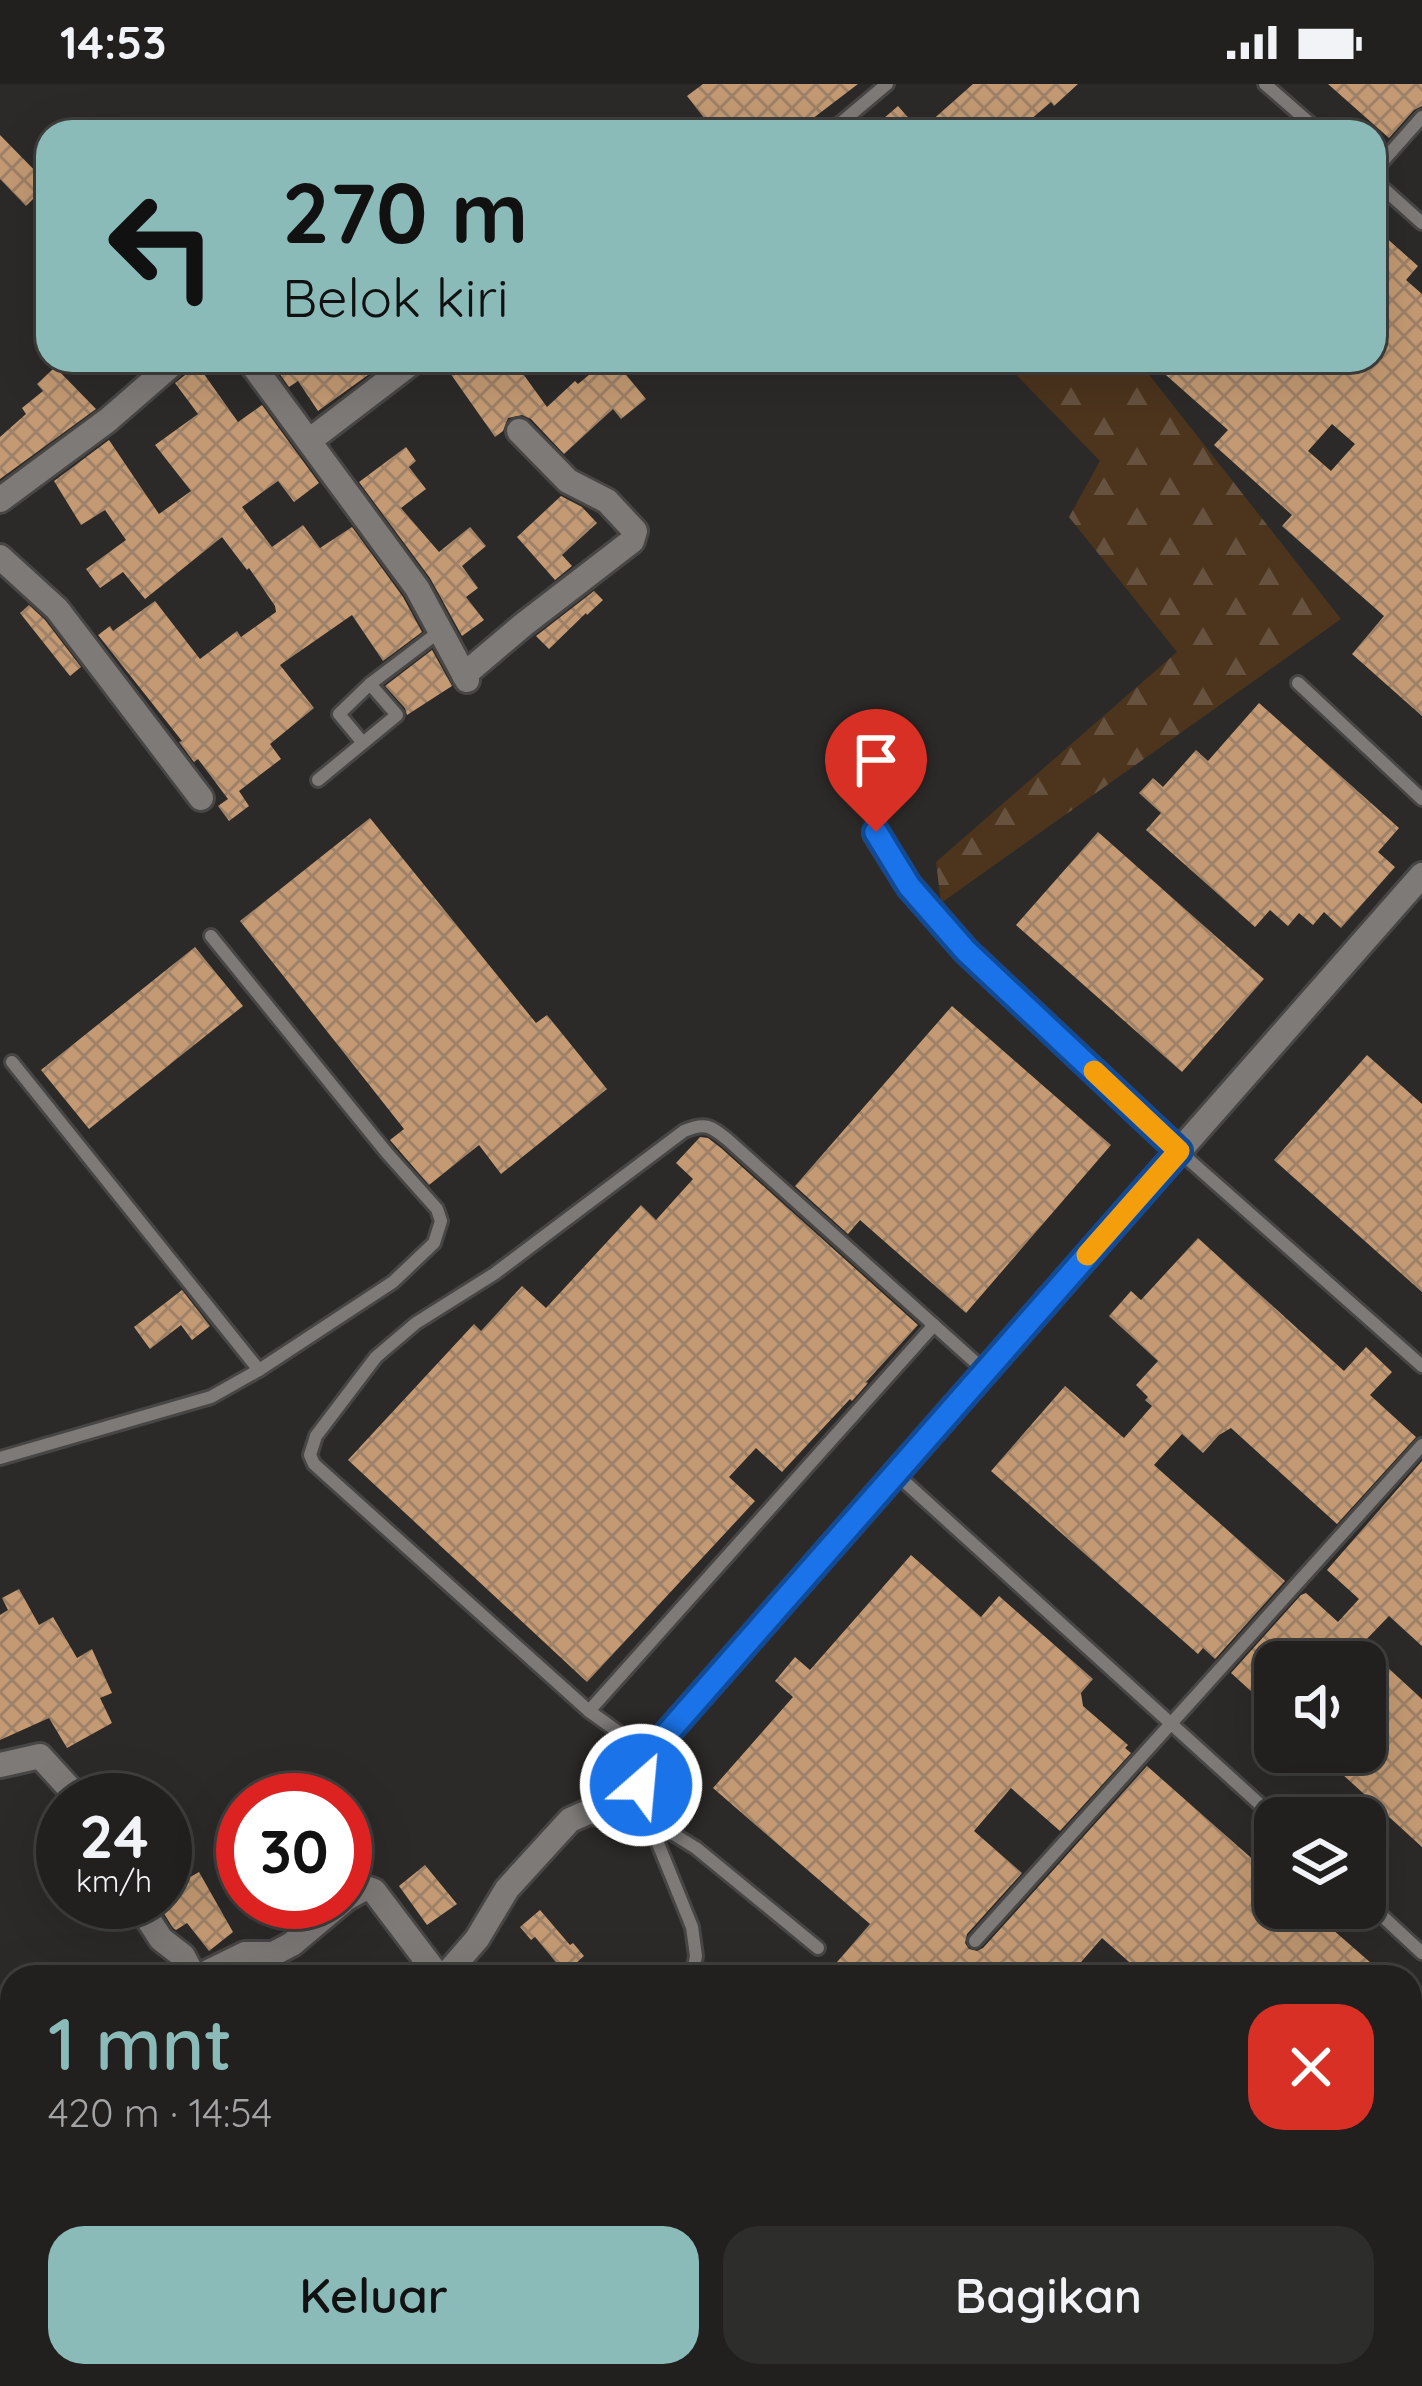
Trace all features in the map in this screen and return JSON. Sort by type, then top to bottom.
[{"type":"street","points":[[0,500],[108,420],[163,372]]},
{"type":"street","points":[[260,372],[417,588],[466,678],[523,625],[632,541],[635,531],[607,501],[568,481],[519,431]]},
{"type":"street","points":[[309,441],[399,372]]},
{"type":"street","points":[[0,557],[57,609],[201,798]]},
{"type":"street","points":[[876,832],[909,886],[966,951],[1179,1151]]},
{"type":"street","points":[[650,1823],[641,1785],[649,1754],[1422,875]]},
{"type":"street","points":[[0,1765],[40,1756],[55,1773]]},
{"type":"street","points":[[452,1965],[477,1939],[507,1889],[570,1820],[588,1812],[612,1811],[650,1823]]},
{"type":"street","points":[[372,1890],[432,1965]]},
{"type":"street","points":[[155,1929],[189,1965]]},
{"type":"street","points":[[222,1965],[245,1954],[273,1954],[310,1929]]},
{"type":"lane","points":[[844,120],[887,84]]},
{"type":"lane","points":[[1264,84],[1306,120]]},
{"type":"lane","points":[[1386,160],[1422,117]]},
{"type":"lane","points":[[1386,187],[1422,223]]},
{"type":"lane","points":[[364,742],[339,714],[370,684],[441,631]]},
{"type":"lane","points":[[1298,683],[1422,799]]},
{"type":"lane","points":[[318,780],[398,715],[370,684]]},
{"type":"lane","points":[[0,1458],[211,1397],[393,1282],[434,1243],[441,1221],[437,1209],[211,936]]},
{"type":"lane","points":[[12,1062],[259,1370]]},
{"type":"lane","points":[[649,1754],[590,1711],[314,1464],[310,1454],[316,1436],[376,1357],[416,1323],[494,1274],[698,1125],[728,1140],[986,1371]]},
{"type":"lane","points":[[1179,1151],[1422,1366]]},
{"type":"lane","points":[[590,1711],[934,1325]]},
{"type":"lane","points":[[975,1940],[1422,1445]]},
{"type":"lane","points":[[895,1473],[1254,1799]]},
{"type":"lane","points":[[650,1823],[696,1849],[818,1948]]},
{"type":"lane","points":[[650,1823],[692,1927],[694,1965]]},
{"type":"lane","points":[[1386,1920],[1422,1953]]},
{"type":"green space","points":[[1014,372],[1145,372],[1341,619],[941,903],[936,862],[1177,652],[1069,517],[1100,461]]},
{"type":"building","points":[[703,84],[858,84],[811,120],[706,120],[687,96]]},
{"type":"building","points":[[973,84],[1078,84],[1030,120],[932,120]]},
{"type":"building","points":[[1328,84],[1422,84],[1422,106],[1389,138],[1386,120],[1369,120]]},
{"type":"building","points":[[898,106],[910,120],[882,120]]},
{"type":"building","points":[[0,135],[36,172],[36,196],[26,206],[0,179]]},
{"type":"building","points":[[1386,238],[1418,266],[1406,280],[1422,294],[1422,716],[1352,654],[1384,616],[1282,526],[1292,515],[1214,445],[1228,430],[1163,372],[1386,372]],"holes":[[[1332,424],[1355,444],[1331,471],[1308,451]]]},
{"type":"building","points":[[50,372],[60,372],[96,409],[0,479],[0,437],[26,414],[22,408],[43,391],[37,384]]},
{"type":"building","points":[[189,372],[203,372],[238,422],[262,405],[319,483],[294,502],[278,481],[242,507],[272,547],[303,525],[320,548],[352,527],[403,597],[422,632],[383,661],[352,615],[280,665],[314,708],[270,744],[281,759],[239,791],[249,806],[229,821],[218,806],[228,799],[198,759],[194,762],[98,635],[110,626],[113,631],[155,601],[200,659],[237,631],[241,637],[276,612],[275,606],[222,537],[145,599],[123,572],[100,588],[86,569],[126,540],[105,510],[81,525],[54,481],[109,440],[159,514],[191,491],[155,445],[198,414],[175,383]]},
{"type":"building","points":[[278,372],[368,375],[318,411],[298,381],[289,387]]},
{"type":"building","points":[[522,372],[547,407],[592,372],[624,372],[646,399],[621,419],[613,409],[564,454],[522,415],[508,418],[495,437],[450,373]]},
{"type":"building","points":[[406,447],[416,461],[409,467],[426,489],[401,508],[439,552],[470,527],[486,546],[462,566],[478,588],[466,597],[484,620],[462,636],[430,578],[359,482]]},
{"type":"building","points":[[561,496],[582,507],[597,523],[562,555],[572,566],[555,580],[517,537]]},
{"type":"building","points":[[594,591],[603,600],[549,649],[536,636]]},
{"type":"building","points":[[29,605],[81,667],[70,676],[20,613]]},
{"type":"building","points":[[432,650],[452,686],[407,715],[385,686]]},
{"type":"building","points":[[1259,703],[1399,828],[1378,852],[1395,867],[1341,928],[1324,912],[1313,925],[1299,913],[1288,926],[1270,910],[1255,927],[1146,830],[1161,813],[1139,793],[1153,778],[1163,787],[1196,750],[1208,761]]},
{"type":"building","points":[[370,818],[536,1023],[547,1015],[607,1089],[501,1174],[479,1145],[429,1185],[390,1140],[404,1129],[240,921]]},
{"type":"building","points":[[1098,832],[1264,979],[1182,1072],[1016,925]]},
{"type":"building","points":[[195,947],[243,1006],[89,1129],[41,1070]]},
{"type":"building","points":[[952,1006],[1111,1145],[966,1313],[860,1220],[848,1234],[795,1186]]},
{"type":"building","points":[[1367,1055],[1422,1104],[1422,1292],[1274,1160]]},
{"type":"building","points":[[700,1137],[721,1148],[918,1325],[782,1472],[756,1448],[729,1477],[755,1501],[587,1682],[348,1460],[474,1324],[481,1331],[522,1286],[546,1308],[641,1205],[656,1220],[693,1179],[676,1163]]},
{"type":"building","points":[[1198,1238],[1344,1371],[1366,1347],[1392,1372],[1370,1395],[1416,1437],[1337,1524],[1231,1428],[1203,1453],[1182,1434],[1154,1465],[1285,1581],[1215,1659],[1203,1648],[1198,1654],[991,1471],[1065,1386],[1124,1438],[1152,1406],[1136,1385],[1158,1361],[1109,1316],[1131,1291],[1141,1300]]},
{"type":"building","points":[[182,1290],[210,1326],[192,1340],[181,1325],[150,1349],[134,1327]]},
{"type":"building","points":[[1422,1461],[1422,1646],[1389,1616],[1365,1641],[1260,1641],[1306,1593],[1338,1622],[1359,1599],[1327,1570]]},
{"type":"building","points":[[911,1555],[981,1617],[999,1596],[1093,1679],[1081,1693],[1083,1706],[1128,1745],[1125,1748],[1131,1753],[1060,1831],[1011,1788],[974,1831],[1022,1873],[967,1934],[969,1949],[983,1948],[1147,1766],[1254,1860],[1254,1929],[1332,1929],[1373,1965],[1132,1965],[1102,1938],[1078,1965],[834,1965],[870,1924],[713,1788],[793,1697],[775,1681],[795,1657],[810,1670]]},
{"type":"building","points":[[19,1589],[39,1625],[53,1617],[77,1658],[92,1649],[112,1693],[100,1698],[112,1723],[67,1748],[49,1718],[0,1740],[0,1615],[8,1610],[2,1598]]},
{"type":"building","points":[[1254,1647],[1254,1694],[1231,1673]]},
{"type":"building","points":[[1386,1666],[1422,1699],[1422,1847],[1386,1814],[1386,1797],[1367,1797],[1341,1773],[1386,1773]]},
{"type":"building","points":[[425,1865],[457,1904],[427,1925],[399,1886]]},
{"type":"building","points":[[199,1872],[216,1902],[216,1929],[233,1932],[209,1951],[192,1929],[192,1876]]},
{"type":"building","points":[[540,1910],[584,1956],[574,1965],[558,1965],[520,1927]]},
{"type":"slow traffic","points":[[1087,1255],[1179,1151],[1094,1071]]},
{"type":"route","points":[[641,1785],[649,1754],[1179,1151],[966,951],[909,886],[876,832]]}]
